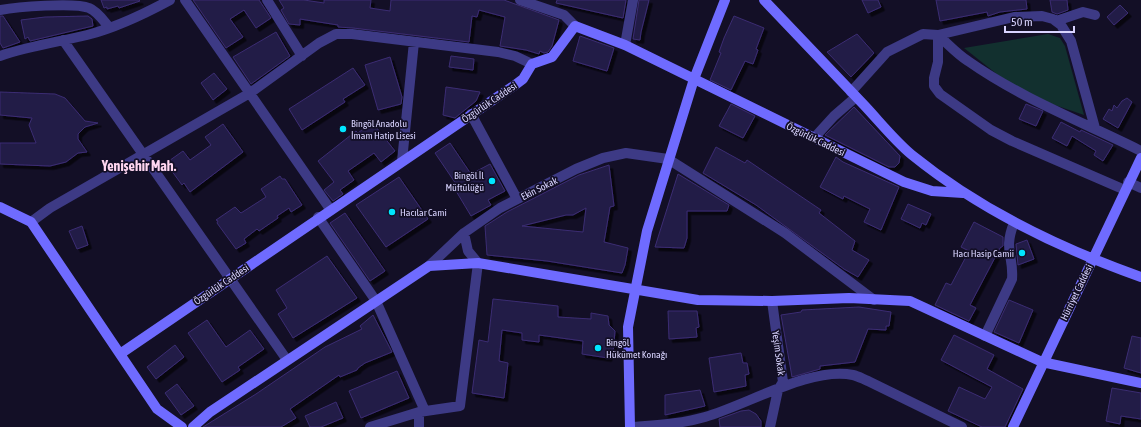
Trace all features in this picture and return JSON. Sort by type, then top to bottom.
[{"type":"street","points":[[0,56],[89,34],[109,27],[170,0]]},
{"type":"street","points":[[185,0],[330,209]]},
{"type":"street","points":[[267,0],[302,56]]},
{"type":"street","points":[[31,222],[50,208],[250,93],[319,42],[336,34],[352,34],[498,52],[514,56],[532,64],[552,57],[575,26],[564,15],[520,0]]},
{"type":"street","points":[[625,45],[634,0]]},
{"type":"street","points":[[725,0],[694,80],[646,231],[628,327],[631,427],[675,424],[705,417],[810,378],[838,374],[854,375],[962,427]]},
{"type":"street","points":[[764,0],[911,154],[963,192],[1014,223],[1092,260],[1141,277]]},
{"type":"street","points":[[0,10],[71,6],[89,8],[109,27]]},
{"type":"street","points":[[1056,21],[1083,12],[1095,15]]},
{"type":"street","points":[[814,138],[854,94],[887,52],[922,34],[938,35],[1014,17],[1042,16],[1056,21],[1071,41],[1095,128]]},
{"type":"street","name":"Özgürlük Caddesi","points":[[575,26],[625,45],[904,182],[932,191],[963,192]]},
{"type":"street","points":[[938,35],[967,61],[1003,84],[1051,110],[1095,128],[1141,151]]},
{"type":"street","points":[[938,35],[938,62],[934,78],[934,86],[940,94],[991,130],[1012,142],[1126,186],[1141,188]]},
{"type":"street","points":[[63,40],[287,360]]},
{"type":"street","points":[[402,161],[414,42]]},
{"type":"street","name":"Özgürlük Caddesi","points":[[120,354],[318,217],[523,79],[532,64]]},
{"type":"street","points":[[471,114],[517,199]]},
{"type":"street","name":"Ekin Sokak","points":[[429,266],[464,233],[500,208],[603,158],[626,153],[668,159]]},
{"type":"street","name":"Hürriyet Caddesi","points":[[1013,427],[1042,362],[1126,186],[1141,158]]},
{"type":"street","points":[[668,159],[785,233],[874,300]]},
{"type":"street","points":[[0,207],[31,222],[157,409],[182,427]]},
{"type":"street","points":[[318,217],[376,301],[422,412],[419,427]]},
{"type":"street","points":[[985,336],[1012,280],[1008,247],[1010,233],[1014,223]]},
{"type":"street","points":[[370,427],[422,412],[460,406],[478,263],[468,251],[464,233]]},
{"type":"street","points":[[193,427],[210,412],[429,266],[478,263],[698,300],[772,301],[849,298],[910,301],[1042,362],[1141,383]]},
{"type":"street","name":"Yeşim Sokak","points":[[770,427],[778,390],[783,382],[772,301]]},
{"type":"green space","points":[[1048,34],[1060,38],[1065,46],[1084,115],[1037,99],[1003,79],[964,48]]},
{"type":"building","points":[[101,0],[140,1],[119,8],[118,6],[107,9],[107,7],[104,8]]},
{"type":"building","points":[[193,0],[259,0],[271,18],[256,28],[244,10],[230,19],[243,37],[226,48]]},
{"type":"building","points":[[279,0],[304,0],[324,3],[324,0],[371,0],[370,8],[390,11],[391,0],[504,0],[559,20],[552,46],[548,52],[544,53],[540,51],[539,54],[526,50],[500,46],[505,17],[479,10],[477,17],[472,16],[469,42],[338,27],[338,25],[300,19],[300,25],[289,24],[281,10],[284,8]]},
{"type":"building","points":[[557,0],[626,0],[623,18],[556,3]]},
{"type":"building","points":[[639,0],[649,0],[640,40],[633,39]]},
{"type":"building","points":[[862,0],[878,0],[881,7],[868,13]]},
{"type":"building","points":[[936,0],[1026,0],[1027,9],[1000,12],[988,16],[987,12],[940,21]]},
{"type":"building","points":[[1050,0],[1067,0],[1068,10],[1057,14],[1052,12]]},
{"type":"building","points":[[1120,5],[1128,13],[1114,25],[1107,17]]},
{"type":"building","points":[[0,16],[3,16],[20,42],[3,48],[0,43]]},
{"type":"building","points":[[88,16],[92,19],[93,26],[30,41],[28,37],[25,39],[21,20],[45,17]]},
{"type":"building","points":[[734,16],[764,28],[756,49],[758,50],[753,64],[745,61],[731,90],[710,80],[721,53],[719,52],[724,38]]},
{"type":"building","points":[[276,32],[290,56],[251,84],[233,57]]},
{"type":"building","points":[[857,34],[874,53],[851,77],[827,52]]},
{"type":"building","points":[[580,36],[614,48],[607,71],[573,61]]},
{"type":"building","points":[[451,56],[474,59],[473,70],[449,67]]},
{"type":"building","points":[[390,57],[402,97],[401,104],[378,110],[365,65]]},
{"type":"building","points":[[353,68],[365,85],[343,99],[345,102],[302,130],[289,109]]},
{"type":"building","points":[[214,73],[227,89],[213,100],[201,83]]},
{"type":"building","points":[[446,87],[480,92],[476,101],[455,118],[443,115]]},
{"type":"building","points":[[0,92],[55,94],[65,98],[85,121],[98,123],[85,127],[78,134],[78,139],[87,152],[78,153],[66,162],[50,166],[0,164],[0,143],[36,143],[29,125],[32,118],[0,115]]},
{"type":"building","points":[[1127,98],[1132,102],[1118,128],[1103,119],[1109,109],[1112,111],[1114,105],[1117,108],[1122,101]]},
{"type":"building","points":[[731,104],[755,116],[743,138],[719,126]]},
{"type":"building","points":[[1026,104],[1043,111],[1036,126],[1019,119]]},
{"type":"building","points":[[854,107],[900,156],[899,163],[895,167],[889,167],[825,135]]},
{"type":"building","points":[[372,122],[395,151],[381,162],[374,153],[348,171],[354,180],[340,190],[343,194],[333,201],[324,190],[334,182],[318,161],[356,131],[358,133]]},
{"type":"building","points":[[1061,122],[1080,132],[1081,130],[1113,145],[1103,161],[1094,155],[1096,151],[1072,136],[1067,146],[1052,138]]},
{"type":"building","points":[[223,124],[243,152],[190,192],[184,183],[182,185],[166,163],[183,151],[190,160],[211,145],[205,137]]},
{"type":"building","points":[[450,143],[471,174],[490,164],[505,191],[488,200],[491,205],[471,216],[453,186],[456,184],[435,153]]},
{"type":"building","points":[[716,147],[745,163],[747,160],[821,210],[819,213],[855,241],[852,250],[869,260],[858,277],[844,269],[756,205],[703,173]]},
{"type":"building","points":[[836,157],[843,162],[899,187],[881,230],[864,222],[870,209],[844,196],[843,199],[820,187]]},
{"type":"building","points":[[609,165],[614,206],[610,207],[604,242],[628,248],[622,273],[547,261],[487,255],[485,226],[507,212],[579,175]],"holes":[[[586,208],[583,232],[522,226],[566,215],[573,215]]]},
{"type":"building","points":[[678,174],[729,205],[727,211],[687,211],[687,238],[684,248],[655,247]]},
{"type":"building","points":[[280,176],[282,179],[285,179],[302,205],[291,212],[289,208],[277,216],[278,218],[259,231],[257,229],[244,239],[246,243],[236,249],[216,220],[235,207],[241,213],[266,197],[261,189]]},
{"type":"building","name":"Hacılar Cami","points":[[399,177],[428,219],[386,247],[356,205]]},
{"type":"building","points":[[908,204],[931,214],[926,225],[922,223],[920,228],[901,219]]},
{"type":"building","points":[[345,213],[385,271],[370,281],[330,223]]},
{"type":"building","points":[[974,222],[1003,237],[1003,246],[1000,248],[970,305],[976,308],[969,321],[935,305],[946,283],[951,285],[969,251],[961,247]]},
{"type":"building","points":[[82,226],[88,245],[77,249],[69,231]]},
{"type":"building","name":"Hacı Hasip Camii","points":[[1027,240],[1034,259],[1018,265],[1016,244]]},
{"type":"building","points":[[327,256],[357,298],[293,338],[278,314],[287,308],[276,290]]},
{"type":"building","name":"Bingöl Hükümet Konağı","points":[[493,299],[558,306],[558,317],[591,319],[591,313],[608,316],[609,325],[615,331],[613,354],[610,353],[608,358],[582,354],[583,341],[539,335],[539,342],[522,340],[522,333],[502,330],[499,361],[508,363],[504,398],[472,393],[479,340],[488,342]]},
{"type":"building","points":[[1009,300],[1033,310],[1019,343],[994,332]]},
{"type":"building","points":[[859,307],[891,312],[889,326],[886,326],[886,330],[868,329],[855,362],[820,366],[820,369],[792,377],[781,315],[801,312],[802,310]]},
{"type":"building","points":[[668,311],[697,311],[699,327],[696,328],[697,337],[669,339]]},
{"type":"building","points":[[373,315],[392,352],[365,363],[357,370],[340,377],[339,375],[290,409],[296,418],[281,427],[203,427],[256,394],[325,347],[362,329],[360,326]]},
{"type":"building","points":[[207,320],[226,347],[250,330],[264,349],[238,367],[240,370],[222,382],[188,333]]},
{"type":"building","points":[[954,335],[994,355],[987,369],[1023,389],[1005,427],[982,427],[948,411],[959,387],[985,399],[992,387],[941,360]]},
{"type":"building","points":[[1132,336],[1141,338],[1141,373],[1124,368]]},
{"type":"building","points":[[175,345],[184,357],[156,379],[147,367]]},
{"type":"building","points":[[741,353],[743,363],[747,363],[749,374],[745,375],[746,386],[714,392],[709,358]]},
{"type":"building","points":[[397,371],[409,398],[361,418],[349,391]]},
{"type":"building","points":[[177,384],[194,406],[181,415],[165,393]]},
{"type":"building","points":[[1112,388],[1141,393],[1141,419],[1121,416],[1120,424],[1106,421]]},
{"type":"building","points":[[700,390],[705,406],[665,415],[665,395]]},
{"type":"building","points":[[336,402],[343,418],[321,427],[310,427],[305,416]]},
{"type":"building","points":[[749,410],[756,414],[761,421],[761,427],[720,427],[719,419],[741,411]]},
{"type":"place","name":"Bingöl Anadolu İmam Hatip Lisesi","points":[[343,129]]},
{"type":"place","name":"Bingöl İl Müftülüğü","points":[[492,181]]},
{"type":"place","name":"Hacılar Cami","points":[[392,212]]},
{"type":"place","name":"Hacı Hasip Camii","points":[[1022,253]]},
{"type":"place","name":"Bingöl Hükümet Konağı","points":[[598,348]]},
{"type":"district","name":"Yenişehir Mah.","points":[[139,166]]}]
